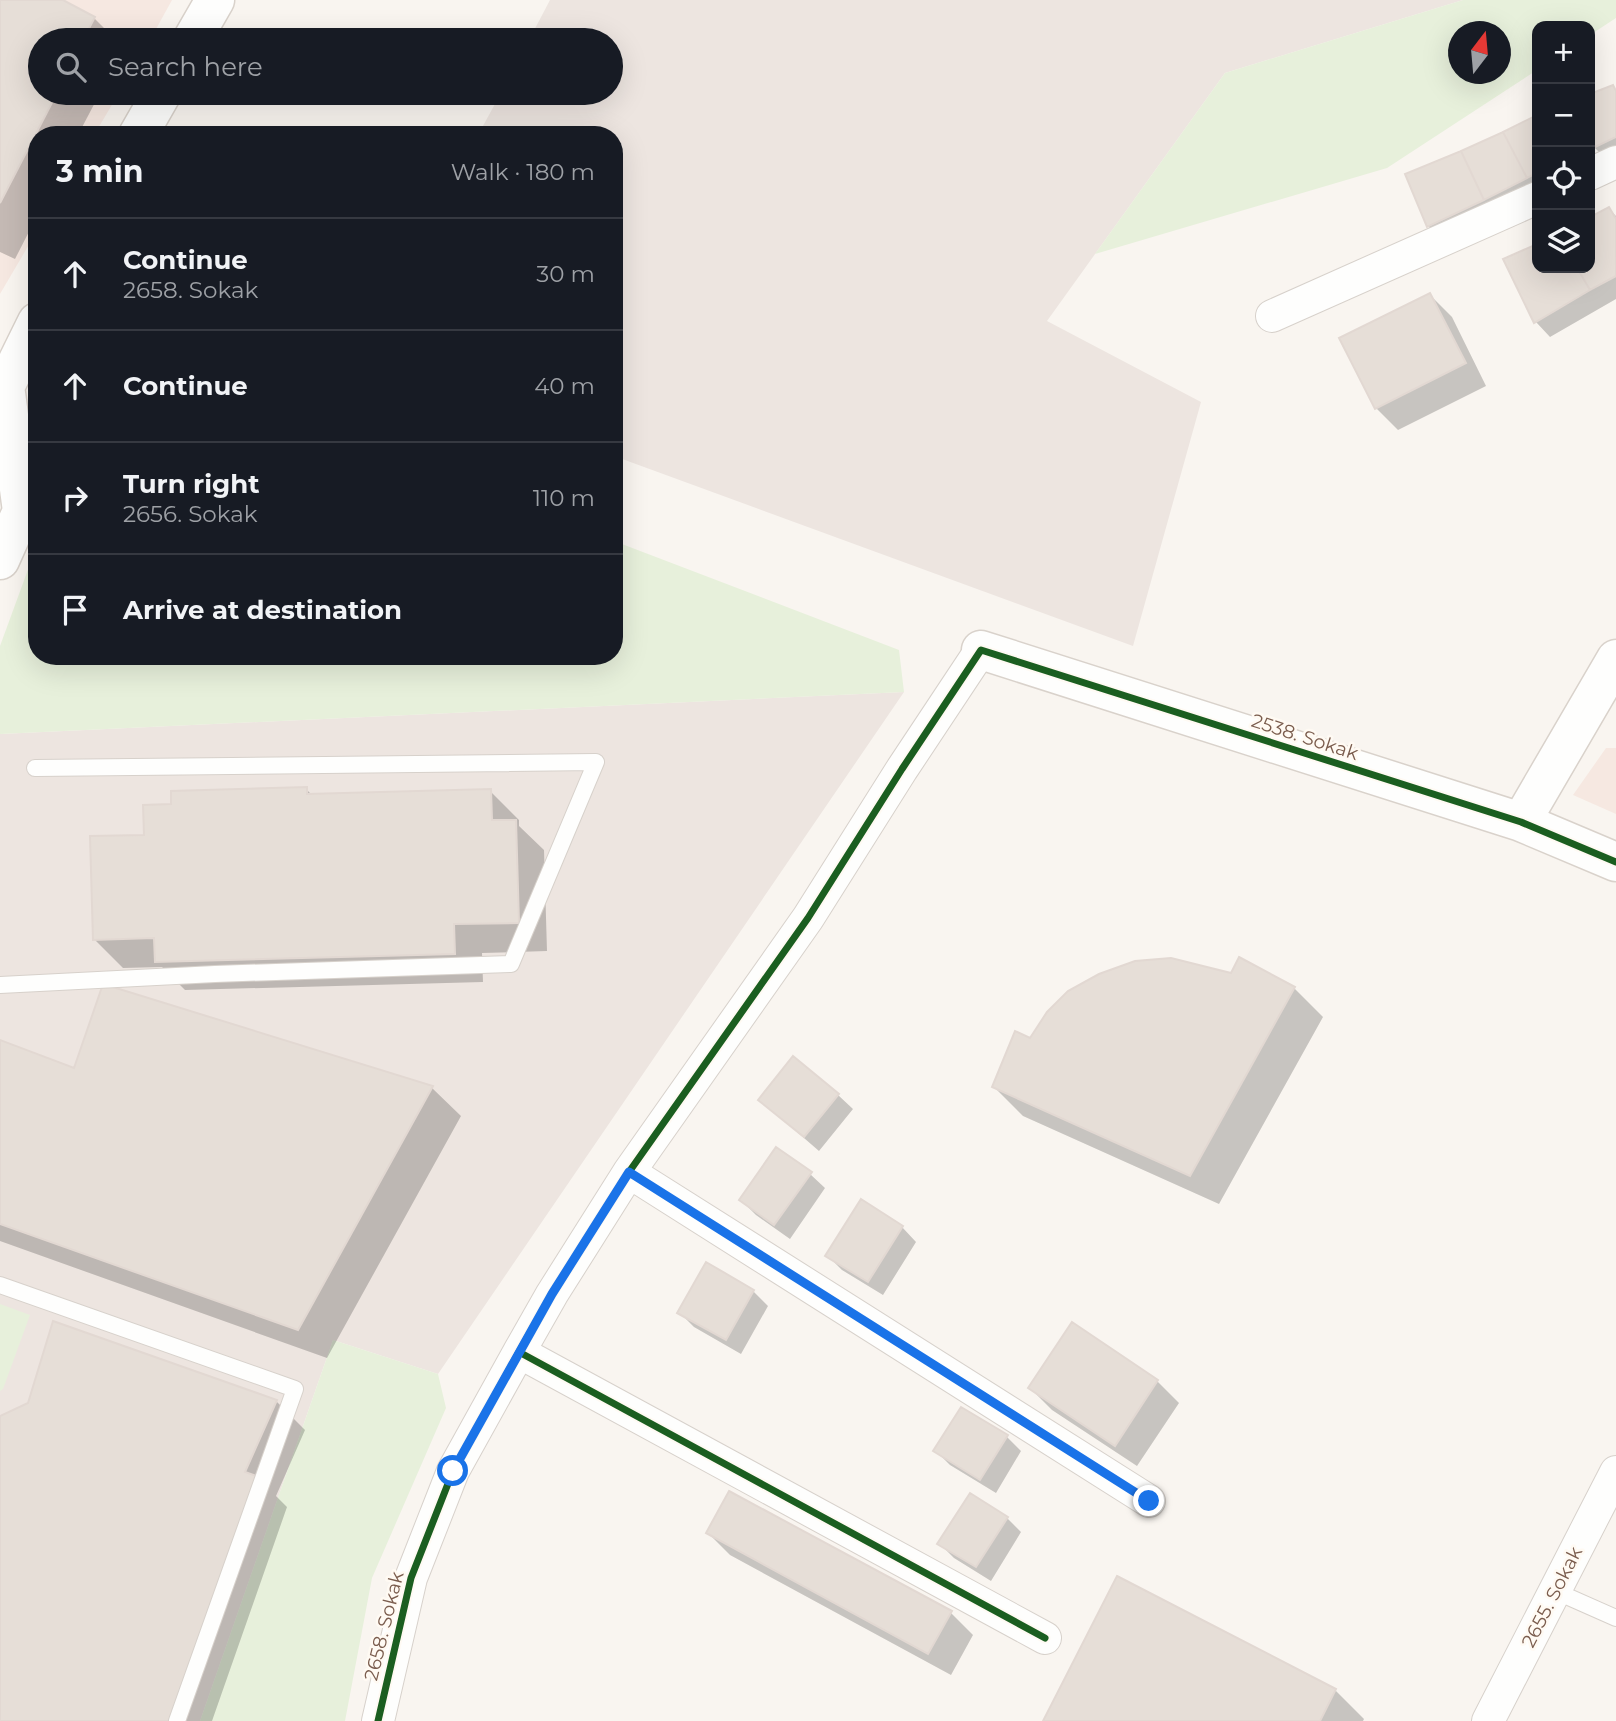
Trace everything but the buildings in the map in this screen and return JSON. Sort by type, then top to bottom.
[{"type":"street","points":[[143,126],[155,105]]},
{"type":"street","points":[[1595,172],[1616,162]]},
{"type":"street","points":[[1272,316],[1532,200]]},
{"type":"street","points":[[0,560],[22,512],[2,389],[28,340]]},
{"type":"street","name":"2538. Sokak","points":[[981,650],[1521,822],[1616,862]]},
{"type":"street","name":"2658. Sokak","points":[[378,1721],[411,1578],[453,1471],[519,1352],[629,1172],[808,918],[981,650]]},
{"type":"street","points":[[1521,822],[1616,659]]},
{"type":"street","points":[[629,1172],[1149,1501]]},
{"type":"street","points":[[519,1352],[1045,1638]]},
{"type":"street","name":"2655. Sokak","points":[[1488,1721],[1616,1472]]},
{"type":"lane","points":[[0,985],[215,974],[511,964],[596,762],[35,768]]},
{"type":"lane","points":[[0,1285],[295,1389],[177,1721]]},
{"type":"lane","points":[[1555,1591],[1616,1618]]},
{"type":"shaded area","points":[[0,0],[172,0],[157,28],[28,28],[28,105],[112,105],[99,126],[28,126],[28,246],[0,294]]},
{"type":"shaded area","points":[[550,0],[1463,0],[1225,73],[1047,321],[1201,402],[1133,646],[623,459],[623,126],[483,126],[494,105],[623,105],[623,28],[535,28]]},
{"type":"shaded area","points":[[904,692],[438,1374],[333,1340],[200,1721],[0,1721],[0,734]]},
{"type":"shaded area","points":[[1606,748],[1616,748],[1616,814],[1573,795]]},
{"type":"green space","points":[[1463,0],[1616,0],[1616,18],[1595,32],[1595,21],[1532,21],[1532,73],[1387,168],[1095,254],[1225,73]]},
{"type":"green space","points":[[623,544],[899,650],[904,692],[0,734],[0,646],[28,570],[28,665],[623,665]]},
{"type":"green space","points":[[0,1304],[30,1315],[0,1391]]},
{"type":"green space","points":[[333,1340],[438,1374],[446,1408],[372,1578],[345,1721],[200,1721]]},
{"type":"cycle path","points":[[1045,1638],[519,1352],[629,1172],[808,918],[981,650],[1521,822],[1616,862]]},
{"type":"cycle path","points":[[378,1721],[411,1578],[453,1471],[519,1352]]},
{"type":"route","points":[[453,1471],[552,1294],[629,1172],[1149,1501]]}]
